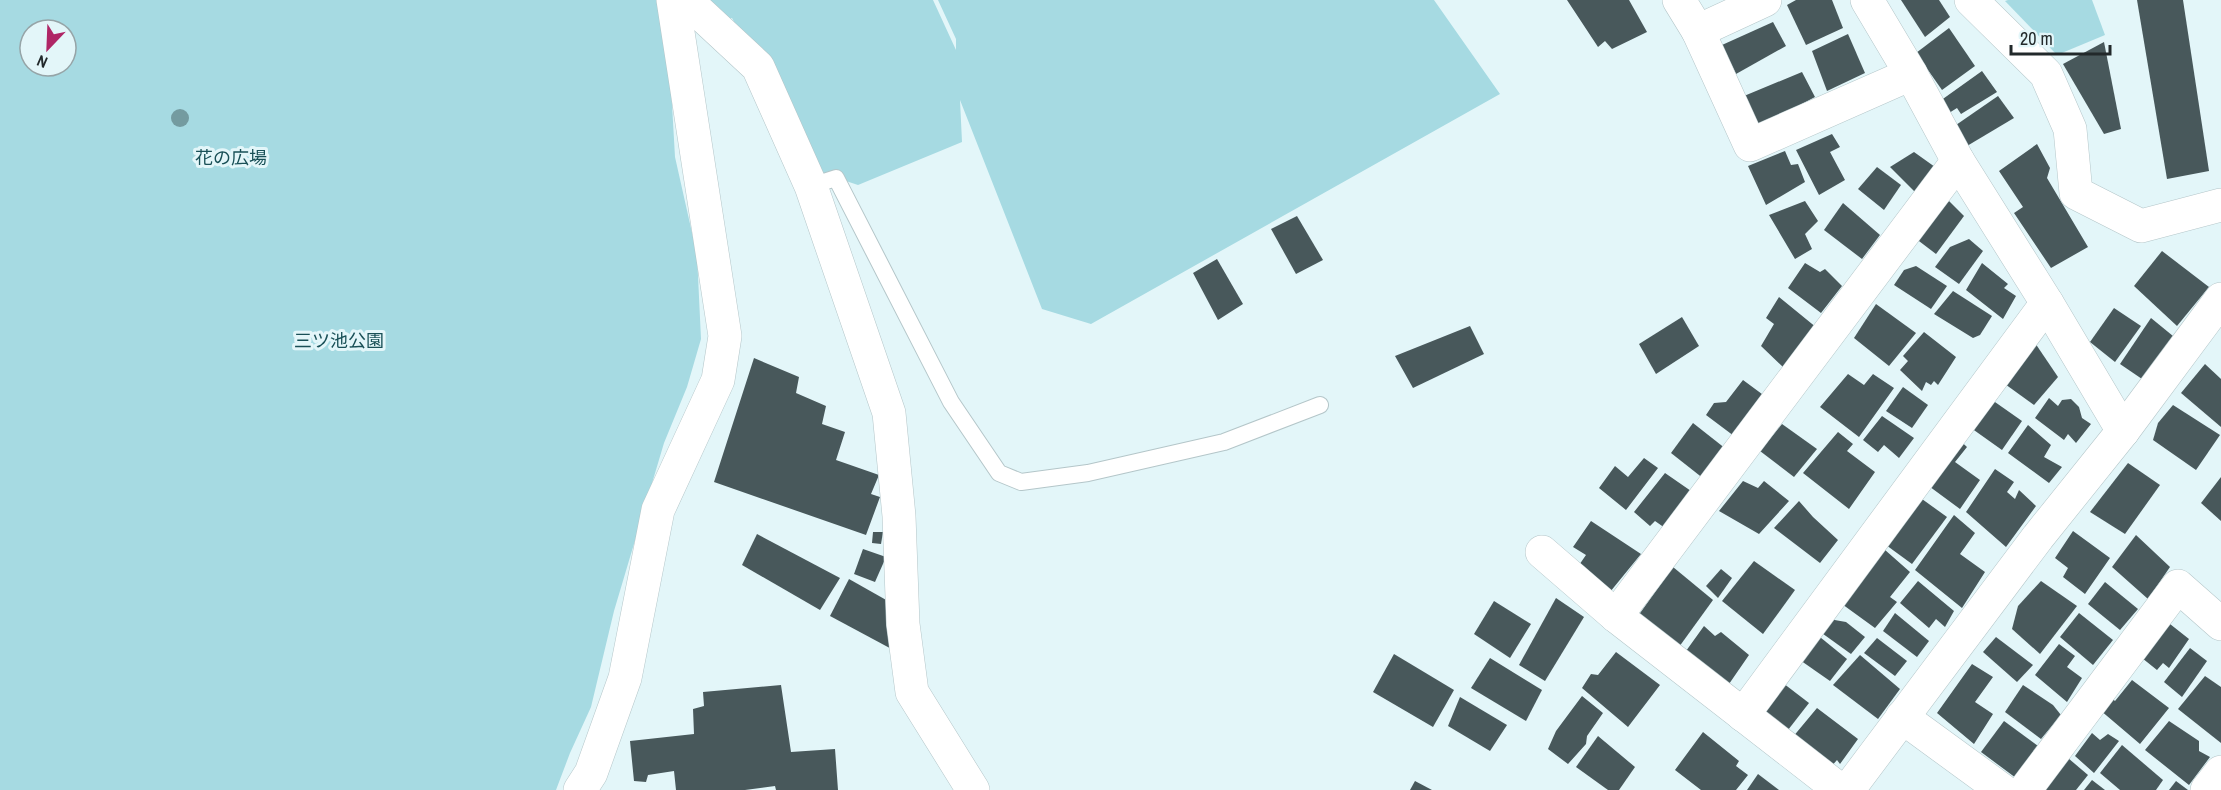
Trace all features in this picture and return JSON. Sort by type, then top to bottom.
[{"type":"street","points":[[580,790],[591,773],[625,678],[658,510],[718,380],[725,336],[673,0]]},
{"type":"street","points":[[686,0],[758,67],[811,186],[889,413],[899,516],[903,624],[912,692],[973,790]]},
{"type":"street","points":[[1679,0],[1698,31],[1750,145],[1911,74]]},
{"type":"street","points":[[1698,31],[1765,0]]},
{"type":"street","points":[[1867,0],[1911,74],[1958,161],[2047,303],[2123,431]]},
{"type":"street","points":[[1971,0],[2046,74],[2070,129],[2076,193],[2141,226],[2221,205]]},
{"type":"street","points":[[1616,616],[1958,161]]},
{"type":"street","points":[[1848,790],[2038,537],[2123,431],[2221,299]]},
{"type":"street","points":[[1743,715],[2047,303]]},
{"type":"street","points":[[1542,552],[1616,616],[1840,790]]},
{"type":"street","points":[[2025,790],[2178,586],[2221,624]]},
{"type":"street","points":[[1902,717],[2002,790]]},
{"type":"street","points":[[2207,790],[2221,772]]},
{"type":"lane","points":[[811,186],[836,178],[951,402],[999,473],[1021,482],[1088,473],[1224,442],[1320,405]]},
{"type":"green space","name":"三ツ池公園","points":[[0,0],[933,0],[956,50],[956,39],[938,0],[1434,0],[1500,94],[1091,324],[1042,309],[960,100],[962,142],[858,185],[813,170],[732,18],[668,34],[675,157],[697,255],[701,339],[687,387],[664,443],[614,611],[591,707],[556,790],[0,790]]},
{"type":"green space","points":[[2092,0],[2105,35],[2057,55],[2005,1]]},
{"type":"building","points":[[1567,0],[1629,0],[1647,32],[1612,49],[1605,41],[1598,47]]},
{"type":"building","points":[[1796,0],[1832,0],[1843,28],[1806,45],[1787,5]]},
{"type":"building","points":[[1901,0],[1939,0],[1950,17],[1925,37]]},
{"type":"building","points":[[2137,0],[2183,0],[2209,171],[2167,179]]},
{"type":"building","points":[[1773,22],[1786,46],[1736,74],[1722,45]]},
{"type":"building","points":[[1949,28],[1975,66],[1942,90],[1916,53]]},
{"type":"building","points":[[1848,34],[1865,73],[1827,91],[1812,51]]},
{"type":"building","points":[[2104,42],[2121,129],[2104,134],[2063,64]]},
{"type":"building","points":[[1982,71],[1997,92],[1961,114],[1957,108],[1949,113],[1940,101]]},
{"type":"building","points":[[1802,72],[1815,97],[1759,132],[1744,96]]},
{"type":"building","points":[[1998,96],[2014,118],[1967,146],[1956,125]]},
{"type":"building","points":[[1832,134],[1840,147],[1830,152],[1845,180],[1819,195],[1796,150]]},
{"type":"building","points":[[2037,144],[2050,168],[2047,178],[2088,247],[2051,268],[2014,213],[2023,207],[1999,171]]},
{"type":"building","points":[[1785,151],[1791,165],[1798,164],[1805,182],[1766,205],[1748,166]]},
{"type":"building","points":[[1914,152],[1935,167],[1917,194],[1890,167]]},
{"type":"building","points":[[1877,167],[1901,185],[1884,210],[1858,189]]},
{"type":"building","points":[[1805,201],[1818,221],[1805,234],[1812,249],[1795,259],[1769,215]]},
{"type":"building","points":[[1949,201],[1964,216],[1936,254],[1915,238]]},
{"type":"building","points":[[1843,203],[1880,235],[1862,259],[1824,230]]},
{"type":"building","points":[[1297,216],[1323,260],[1296,274],[1271,229]]},
{"type":"building","points":[[1969,239],[1983,251],[1959,284],[1935,267],[1950,247]]},
{"type":"building","points":[[2162,251],[2209,287],[2177,326],[2134,286]]},
{"type":"building","points":[[1217,259],[1243,304],[1218,320],[1193,273]]},
{"type":"building","points":[[1805,263],[1820,272],[1825,269],[1842,286],[1821,313],[1788,288]]},
{"type":"building","points":[[1982,263],[2008,284],[2004,288],[2016,296],[2003,319],[1966,290]]},
{"type":"building","points":[[1916,266],[1947,286],[1931,309],[1894,285],[1904,270]]},
{"type":"building","points":[[1953,291],[1992,316],[1980,335],[1973,338],[1934,314]]},
{"type":"building","points":[[1779,297],[1817,328],[1783,367],[1761,346],[1774,324],[1766,318]]},
{"type":"building","points":[[1876,304],[1916,333],[1889,366],[1854,338]]},
{"type":"building","points":[[2114,308],[2141,326],[2115,362],[2090,342]]},
{"type":"building","points":[[1682,317],[1699,346],[1656,374],[1639,344]]},
{"type":"building","points":[[2151,318],[2173,336],[2142,379],[2120,364]]},
{"type":"building","points":[[1470,326],[1484,354],[1413,388],[1395,356]]},
{"type":"building","points":[[1924,332],[1956,357],[1938,385],[1934,381],[1931,385],[1926,382],[1922,391],[1900,370],[1908,361],[1903,356]]},
{"type":"building","points":[[2031,337],[2058,377],[2034,405],[1998,379]]},
{"type":"building","points":[[754,358],[799,377],[796,393],[826,406],[822,424],[845,432],[836,460],[879,475],[871,494],[880,497],[866,535],[714,482]]},
{"type":"building","points":[[2205,364],[2221,379],[2221,427],[2181,393]]},
{"type":"building","points":[[1848,374],[1864,385],[1873,374],[1894,388],[1859,437],[1820,407]]},
{"type":"building","points":[[1743,380],[1766,397],[1734,436],[1706,415],[1714,403],[1726,402]]},
{"type":"building","points":[[1903,387],[1928,405],[1912,428],[1886,411]]},
{"type":"building","points":[[1985,395],[2022,421],[2002,450],[1964,423]]},
{"type":"building","points":[[2049,398],[2058,406],[2062,400],[2071,399],[2079,407],[2082,418],[2091,424],[2076,443],[2068,434],[2064,440],[2035,418]]},
{"type":"building","points":[[2173,405],[2220,435],[2196,470],[2153,440],[2158,423]]},
{"type":"building","points":[[1882,416],[1914,438],[1899,458],[1884,445],[1878,452],[1863,440]]},
{"type":"building","points":[[1693,423],[1726,449],[1704,479],[1671,453]]},
{"type":"building","points":[[1782,424],[1817,449],[1794,477],[1760,451]]},
{"type":"building","points":[[2028,425],[2051,445],[2044,457],[2062,467],[2049,483],[2008,453]]},
{"type":"building","points":[[1838,432],[1853,444],[1847,451],[1875,472],[1849,509],[1803,473]]},
{"type":"building","points":[[1955,436],[1967,447],[1955,462],[1980,480],[1960,509],[1922,481]]},
{"type":"building","points":[[1644,458],[1658,468],[1626,510],[1599,488],[1615,466],[1628,477]]},
{"type":"building","points":[[2128,463],[2160,485],[2125,534],[2090,512]]},
{"type":"building","points":[[1995,469],[2014,482],[2007,492],[2015,499],[2019,490],[2036,506],[2006,547],[1966,512]]},
{"type":"building","points":[[1665,473],[1691,491],[1665,528],[1655,521],[1650,526],[1634,512]]},
{"type":"building","points":[[2221,477],[2221,521],[2201,503]]},
{"type":"building","points":[[1743,481],[1758,488],[1764,481],[1789,501],[1759,534],[1719,511]]},
{"type":"building","points":[[1922,499],[1947,517],[1912,564],[1886,545]]},
{"type":"building","points":[[1799,501],[1838,540],[1820,563],[1774,528]]},
{"type":"building","points":[[1954,515],[1975,533],[1960,554],[1985,572],[1962,608],[1915,570]]},
{"type":"building","points":[[1591,521],[1641,554],[1610,592],[1577,568],[1586,555],[1573,547]]},
{"type":"building","points":[[2073,531],[2110,558],[2085,594],[2063,577],[2068,568],[2055,558]]},
{"type":"building","points":[[873,532],[883,532],[881,544],[872,543]]},
{"type":"building","points":[[757,534],[840,578],[820,610],[742,565]]},
{"type":"building","points":[[2136,535],[2170,567],[2148,599],[2112,567]]},
{"type":"building","points":[[1876,542],[1910,572],[1890,597],[1897,602],[1875,628],[1835,599]]},
{"type":"building","points":[[863,549],[886,557],[875,582],[854,574]]},
{"type":"building","points":[[1754,561],[1795,590],[1763,634],[1722,601]]},
{"type":"building","points":[[1673,567],[1713,600],[1679,647],[1638,616]]},
{"type":"building","points":[[1721,569],[1732,578],[1718,598],[1706,586]]},
{"type":"building","points":[[849,579],[895,605],[899,653],[830,616]]},
{"type":"building","points":[[1918,581],[1954,611],[1945,627],[1936,619],[1929,628],[1900,603]]},
{"type":"building","points":[[2041,581],[2077,606],[2040,654],[2012,629],[2018,606]]},
{"type":"building","points":[[2105,582],[2138,609],[2120,630],[2088,604]]},
{"type":"building","points":[[1556,598],[1584,617],[1545,681],[1519,665]]},
{"type":"building","points":[[1494,601],[1531,624],[1510,658],[1474,634]]},
{"type":"building","points":[[1895,613],[1929,641],[1917,657],[1883,631]]},
{"type":"building","points":[[2079,613],[2113,640],[2093,665],[2060,637]]},
{"type":"building","points":[[1829,619],[1846,622],[1865,637],[1851,654],[1819,631]]},
{"type":"building","points":[[2170,624],[2189,639],[2169,668],[2163,663],[2157,670],[2142,658]]},
{"type":"building","points":[[1704,626],[1715,636],[1721,632],[1749,655],[1729,684],[1686,651]]},
{"type":"building","points":[[1815,633],[1847,659],[1830,681],[1797,658]]},
{"type":"building","points":[[1996,637],[2033,665],[2017,682],[1983,652]]},
{"type":"building","points":[[1877,638],[1907,661],[1895,676],[1864,653]]},
{"type":"building","points":[[2059,644],[2075,656],[2067,667],[2082,678],[2067,702],[2035,675]]},
{"type":"building","points":[[2190,648],[2207,661],[2182,697],[2164,682]]},
{"type":"building","points":[[1616,652],[1660,685],[1628,727],[1582,688],[1591,674],[1598,675]]},
{"type":"building","points":[[1394,654],[1454,690],[1433,727],[1373,692]]},
{"type":"building","points":[[1860,655],[1900,689],[1878,719],[1833,685]]},
{"type":"building","points":[[1490,658],[1542,690],[1526,721],[1471,688]]},
{"type":"building","points":[[1972,664],[1993,677],[1975,702],[1993,714],[1974,744],[1937,713]]},
{"type":"building","points":[[2205,676],[2221,687],[2221,743],[2178,709]]},
{"type":"building","points":[[1779,680],[1809,703],[1788,730],[1758,706]]},
{"type":"building","points":[[2132,680],[2169,708],[2140,744],[2100,710],[2110,697],[2115,701]]},
{"type":"building","points":[[781,685],[791,752],[835,749],[838,790],[776,790],[775,786],[745,790],[676,790],[674,771],[648,775],[646,782],[634,781],[630,741],[694,734],[693,709],[704,706],[703,692]]},
{"type":"building","points":[[2023,685],[2053,705],[2061,715],[2041,739],[2005,712]]},
{"type":"building","points":[[1582,696],[1603,713],[1587,736],[1586,744],[1568,764],[1548,749],[1556,731]]},
{"type":"building","points":[[1460,697],[1507,725],[1490,751],[1448,726]]},
{"type":"building","points":[[1817,708],[1858,739],[1840,764],[1837,760],[1830,768],[1792,738]]},
{"type":"building","points":[[2004,721],[2038,746],[2016,778],[1981,752]]},
{"type":"building","points":[[2169,721],[2199,741],[2199,751],[2210,757],[2189,785],[2145,750]]},
{"type":"building","points":[[1703,732],[1739,761],[1736,766],[1748,775],[1736,790],[1701,790],[1675,770]]},
{"type":"building","points":[[2092,733],[2100,740],[2108,734],[2119,741],[2094,773],[2075,756]]},
{"type":"building","points":[[1598,736],[1635,767],[1619,790],[1608,790],[1576,767]]},
{"type":"building","points":[[2122,745],[2163,780],[2156,790],[2120,790],[2100,773]]},
{"type":"building","points":[[2068,758],[2088,775],[2076,790],[2041,790]]},
{"type":"building","points":[[1758,774],[1779,790],[1747,790]]},
{"type":"building","points":[[2092,780],[2105,790],[2084,790]]},
{"type":"building","points":[[1415,781],[1432,790],[1410,790]]},
{"type":"building","points":[[2176,781],[2188,790],[2169,790]]},
{"type":"park label","name":"花の広場","points":[[231,157]]}]
